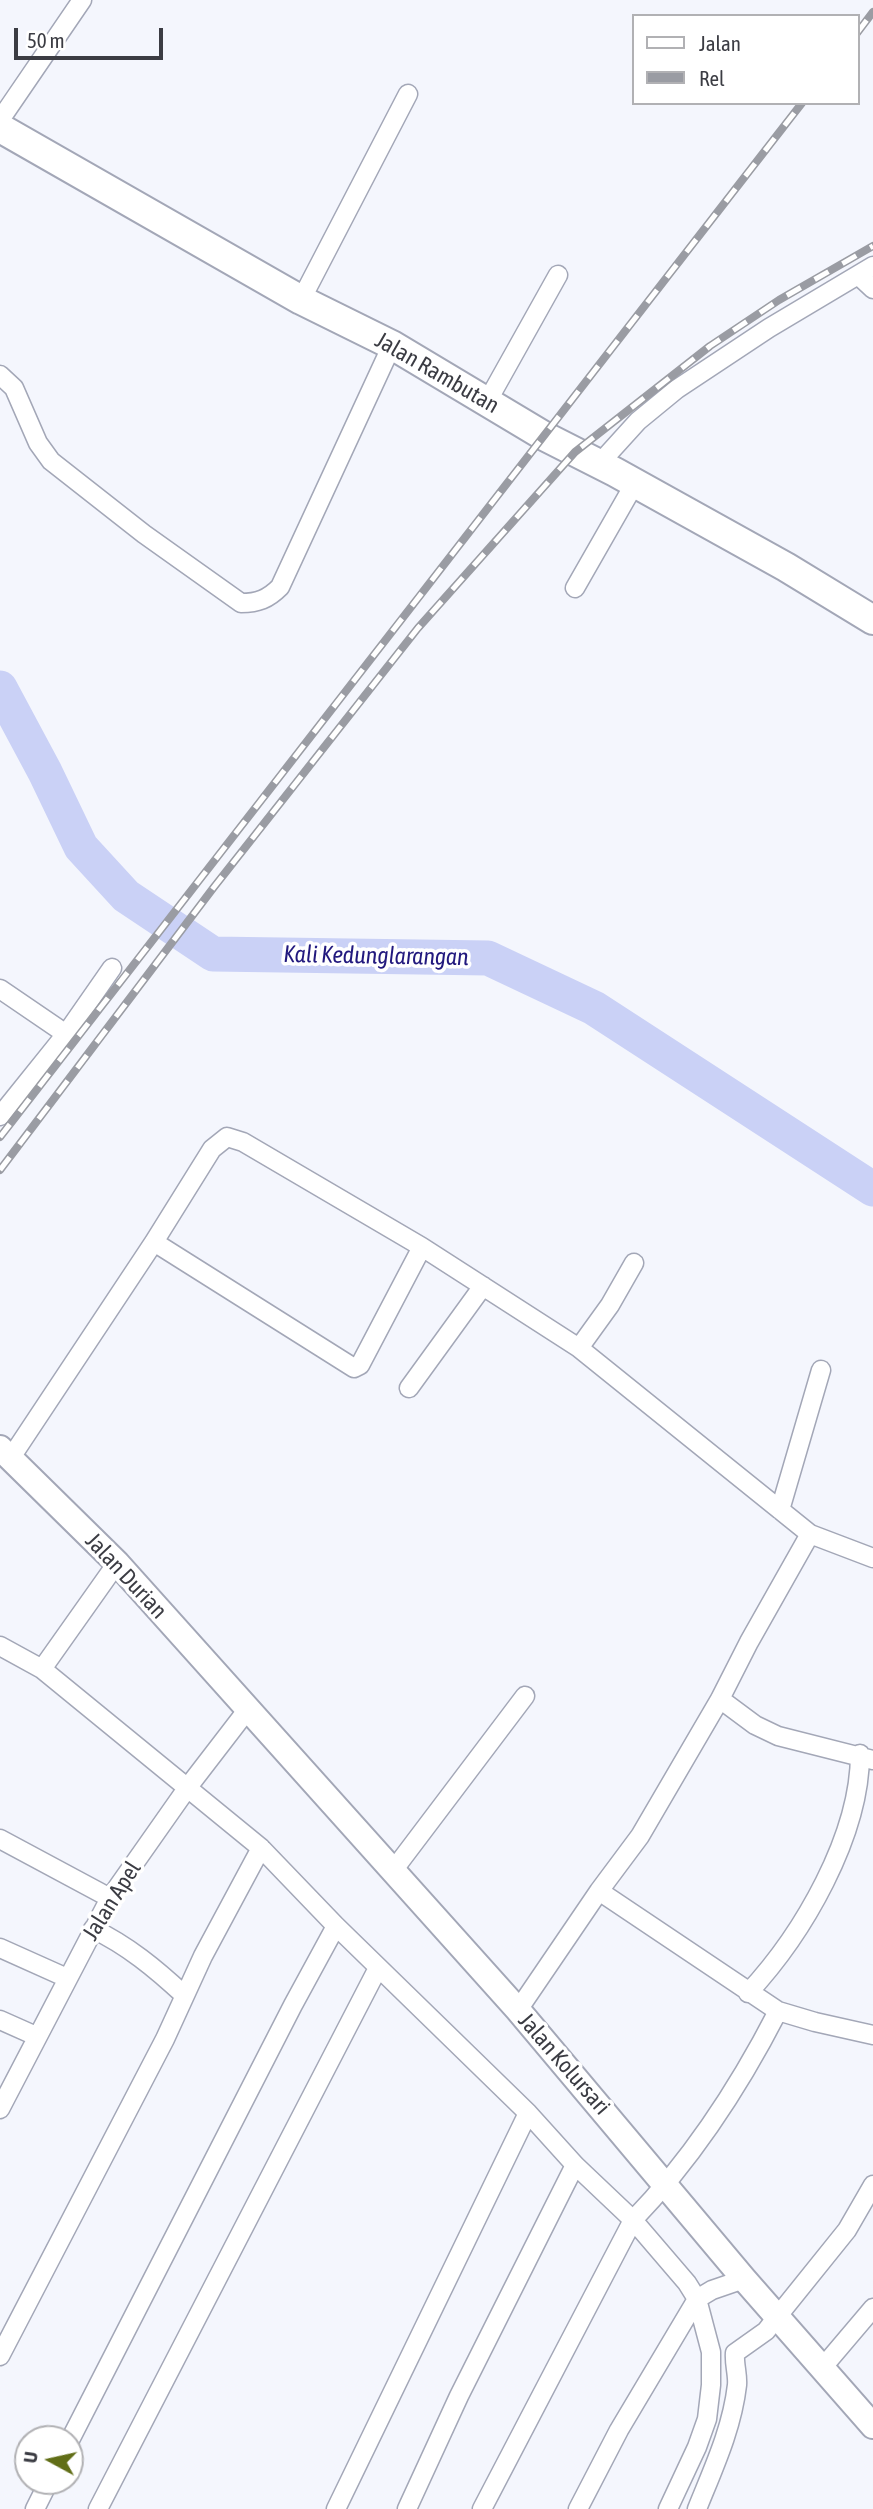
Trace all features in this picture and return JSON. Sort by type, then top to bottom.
[{"type":"main road","name":"Jalan Rambutan","points":[[0,128],[301,300],[392,345],[544,436],[786,567],[873,620]]},
{"type":"street","points":[[0,120],[82,0]]},
{"type":"street","points":[[301,300],[408,94]]},
{"type":"street","points":[[599,464],[638,421],[677,389],[769,328],[866,270],[873,289]]},
{"type":"street","points":[[487,402],[558,275]]},
{"type":"street","points":[[0,375],[15,388],[38,443],[51,461],[144,534],[242,603],[257,603],[272,596],[279,587],[392,345]]},
{"type":"street","points":[[575,588],[635,483]]},
{"type":"street","points":[[0,1116],[66,1034],[112,968]]},
{"type":"street","points":[[0,989],[66,1034]]},
{"type":"street","points":[[5,1454],[154,1242],[212,1149],[227,1137],[243,1142],[422,1247],[579,1348],[810,1535],[873,1558]]},
{"type":"street","points":[[154,1242],[354,1368],[360,1365],[422,1247]]},
{"type":"street","points":[[579,1348],[610,1305],[634,1263]]},
{"type":"street","points":[[409,1388],[483,1286]]},
{"type":"street","points":[[780,1510],[821,1370]]},
{"type":"street","name":"Jalan Durian","points":[[5,1454],[248,1709]]},
{"type":"street","points":[[518,2010],[640,1836],[720,1699],[810,1535]]},
{"type":"street","points":[[42,1669],[113,1568]]},
{"type":"street","points":[[0,1646],[42,1669],[192,1782],[528,2113],[575,2165],[637,2216],[687,2283],[703,2295],[711,2352],[712,2385],[707,2419],[686,2476],[668,2509]]},
{"type":"street","points":[[392,1872],[525,1696]]},
{"type":"street","points":[[720,1699],[755,1725],[778,1736],[866,1757],[860,1769],[851,1810],[835,1858],[816,1900],[793,1936],[748,1993]]},
{"type":"street","name":"Jalan Apel","points":[[0,2109],[110,1898],[210,1757],[248,1709]]},
{"type":"street","name":"Jalan Kolursari","points":[[248,1709],[518,2010],[663,2189],[872,2424]]},
{"type":"street","points":[[0,1839],[110,1898]]},
{"type":"street","points":[[0,2357],[261,1848]]},
{"type":"street","points":[[599,1891],[778,2011],[873,2035]]},
{"type":"street","points":[[78,2425],[336,1926]]},
{"type":"street","points":[[93,1929],[130,1949],[184,1995]]},
{"type":"street","points":[[0,1948],[67,1978]]},
{"type":"street","points":[[98,2509],[378,1968]]},
{"type":"street","points":[[482,2509],[637,2216],[663,2189],[698,2145],[747,2070],[778,2011]]},
{"type":"street","points":[[0,2020],[36,2036]]},
{"type":"street","points":[[336,2509],[528,2113]]},
{"type":"street","points":[[407,2509],[459,2396],[575,2165]]},
{"type":"street","points":[[697,2509],[721,2450],[730,2419],[737,2382],[734,2363],[740,2349],[766,2331],[847,2230],[873,2185]]},
{"type":"street","points":[[578,2509],[619,2430],[703,2295],[744,2279]]},
{"type":"street","points":[[823,2367],[873,2308]]},
{"type":"waterway","name":"Kali Kedunglarangan","points":[[0,688],[81,847],[126,896],[213,954],[488,958],[594,1008],[873,1189]]},
{"type":"railway","points":[[859,30],[873,12]]},
{"type":"railway","points":[[0,1137],[800,105]]},
{"type":"railway","points":[[0,1170],[214,887],[418,628],[575,452],[710,346],[779,300],[873,246]]}]
